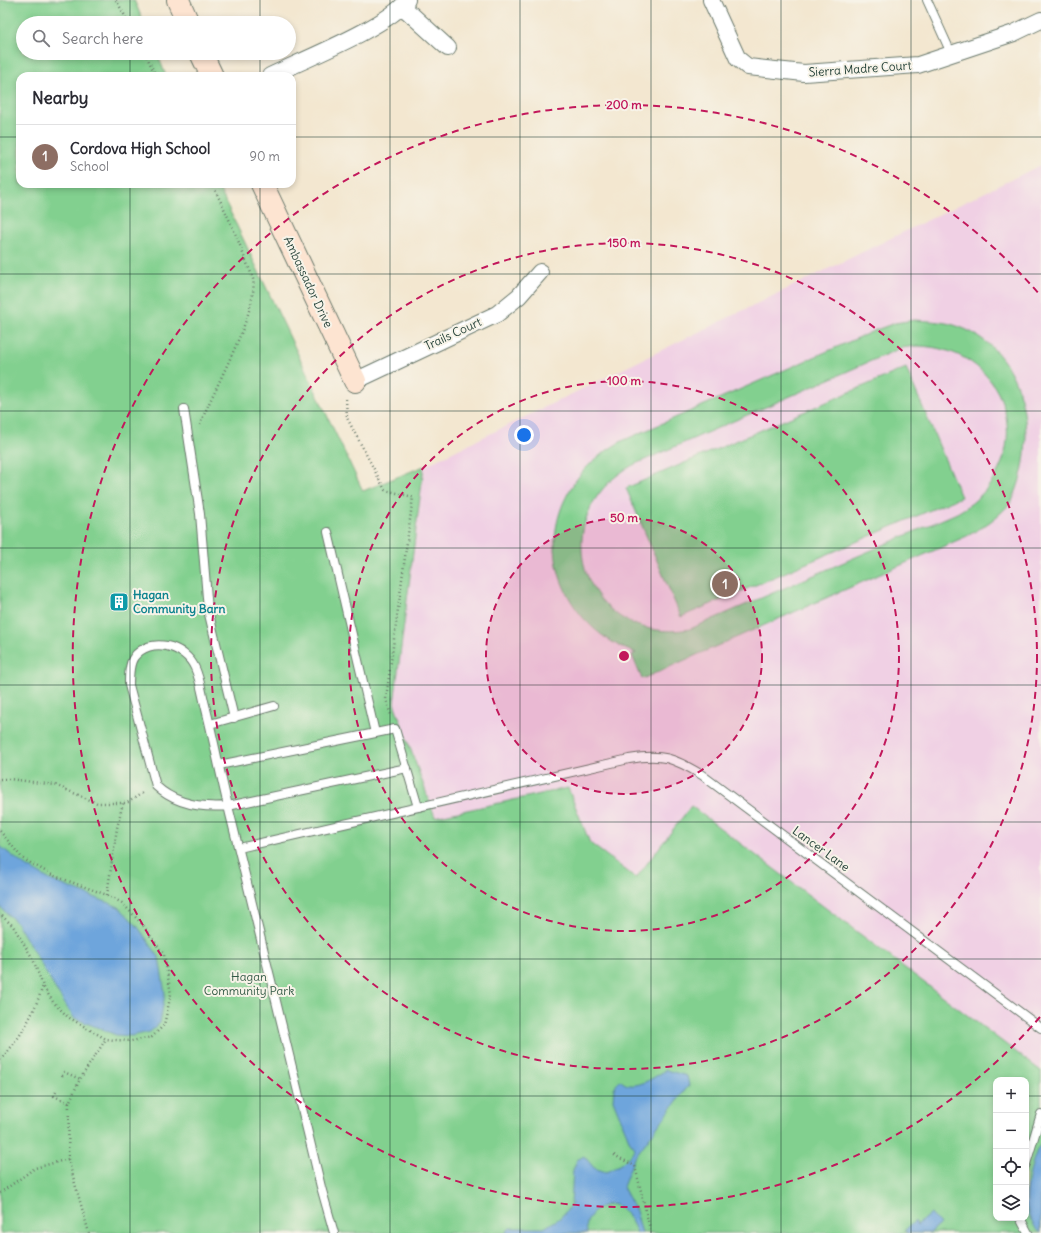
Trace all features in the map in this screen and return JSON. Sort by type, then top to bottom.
[{"type":"street","points":[[178,0],[185,16]]},
{"type":"street","name":"Sierra Madre Court","points":[[711,0],[738,59],[748,67],[804,73],[918,66],[952,53],[1014,33],[1041,20]]},
{"type":"street","points":[[278,72],[380,23],[405,4],[448,48]]},
{"type":"street","points":[[205,60],[210,72]]},
{"type":"street","name":"Ambassador Drive","points":[[264,188],[355,381]]},
{"type":"street","name":"Trails Court","points":[[355,381],[496,314],[520,296],[540,272]]},
{"type":"lane","points":[[927,0],[952,53]]},
{"type":"lane","points":[[184,409],[200,514],[208,610],[234,718]]},
{"type":"lane","points":[[328,532],[375,733]]},
{"type":"lane","points":[[334,1233],[321,1187],[228,806],[210,724],[195,667],[186,655],[174,648],[151,645],[133,658],[129,671],[129,685],[156,786],[164,794],[174,800],[210,808],[228,806],[407,768]]},
{"type":"lane","points":[[210,724],[274,706]]},
{"type":"lane","points":[[219,765],[395,729],[418,807]]},
{"type":"lane","name":"Lancer Lane","points":[[239,848],[649,755],[669,757],[702,775],[1041,1028]]},
{"type":"lane","points":[[1029,1154],[1041,1114]]},
{"type":"lane","points":[[1022,1221],[1028,1233]]},
{"type":"path","points":[[116,0],[125,16]]},
{"type":"path","points":[[148,60],[154,72]]},
{"type":"path","points":[[190,450],[208,405],[241,334],[251,300],[253,280],[232,222],[214,188]]},
{"type":"path","points":[[355,381],[346,397],[347,418],[385,490],[413,497],[386,699],[395,729]]},
{"type":"path","points":[[0,779],[55,785],[97,803],[127,803],[156,786]]},
{"type":"path","points":[[107,895],[117,828],[123,803]]},
{"type":"path","points":[[0,831],[22,858],[52,876],[107,895],[122,903],[132,914],[164,955],[171,994],[164,1026],[152,1037],[131,1042],[106,1039],[68,1017],[53,1002],[43,986],[33,959],[13,926],[0,914]]},
{"type":"path","points":[[0,1060],[13,1047],[26,1028],[43,986]]},
{"type":"path","points":[[90,1233],[68,1159],[69,1103],[80,1079],[106,1039]]},
{"type":"path","points":[[62,1076],[64,1072],[80,1079]]},
{"type":"path","points":[[56,1092],[54,1096],[69,1103]]},
{"type":"path","points":[[614,1155],[635,1166],[651,1233]]},
{"type":"path","points":[[0,1193],[35,1168],[68,1159]]},
{"type":"shaded area","points":[[1041,165],[1041,1071],[1032,1065],[1003,1077],[993,1077],[993,1088],[975,1138],[590,843],[568,788],[435,818],[394,703],[424,466]]},
{"type":"green space","name":"Hagan Community Park","points":[[0,0],[134,0],[141,16],[16,16],[16,60],[160,60],[164,72],[16,72],[16,188],[219,188],[363,491],[424,466],[394,703],[435,817],[568,788],[590,843],[636,878],[691,806],[1041,1071],[1041,1233],[0,1233]]},
{"type":"green space","points":[[914,320],[954,325],[978,336],[998,353],[1012,374],[1021,398],[1025,424],[1025,450],[1021,477],[1012,501],[991,521],[967,536],[642,679],[632,655],[636,653],[612,642],[592,627],[575,608],[563,586],[556,562],[555,538],[560,513],[576,480],[593,461],[622,441],[895,323]],"holes":[[[916,346],[950,352],[976,366],[995,387],[1005,412],[1007,440],[1000,467],[983,492],[957,513],[690,629],[653,630],[623,619],[601,599],[586,573],[582,544],[587,515],[604,487],[633,465],[901,348]]]},
{"type":"green space","points":[[906,368],[961,497],[681,617],[626,488]]},
{"type":"water","points":[[0,846],[20,862],[50,880],[119,907],[138,927],[159,957],[165,994],[160,1023],[150,1032],[131,1036],[116,1035],[74,1018],[17,923],[0,907]]},
{"type":"water","points":[[666,1070],[687,1076],[689,1085],[634,1158],[623,1187],[636,1211],[642,1233],[637,1233],[629,1217],[623,1210],[612,1204],[598,1208],[591,1215],[587,1224],[587,1233],[505,1233],[510,1228],[544,1228],[560,1218],[571,1206],[573,1170],[577,1160],[584,1156],[594,1168],[606,1172],[615,1168],[626,1160],[635,1148],[630,1142],[613,1100],[614,1088],[620,1080],[628,1085],[634,1085],[648,1080]]},
{"type":"water","points":[[1041,1144],[1041,1233],[1034,1226],[1029,1216],[1029,1180],[1038,1149]]},
{"type":"water","points":[[931,1213],[940,1224],[930,1233],[907,1233],[905,1230],[915,1221],[917,1225]]},
{"type":"place","name":"Cordova High School","points":[[725,584]]},
{"type":"place","name":"Hagan Community Barn","points":[[119,602]]}]
